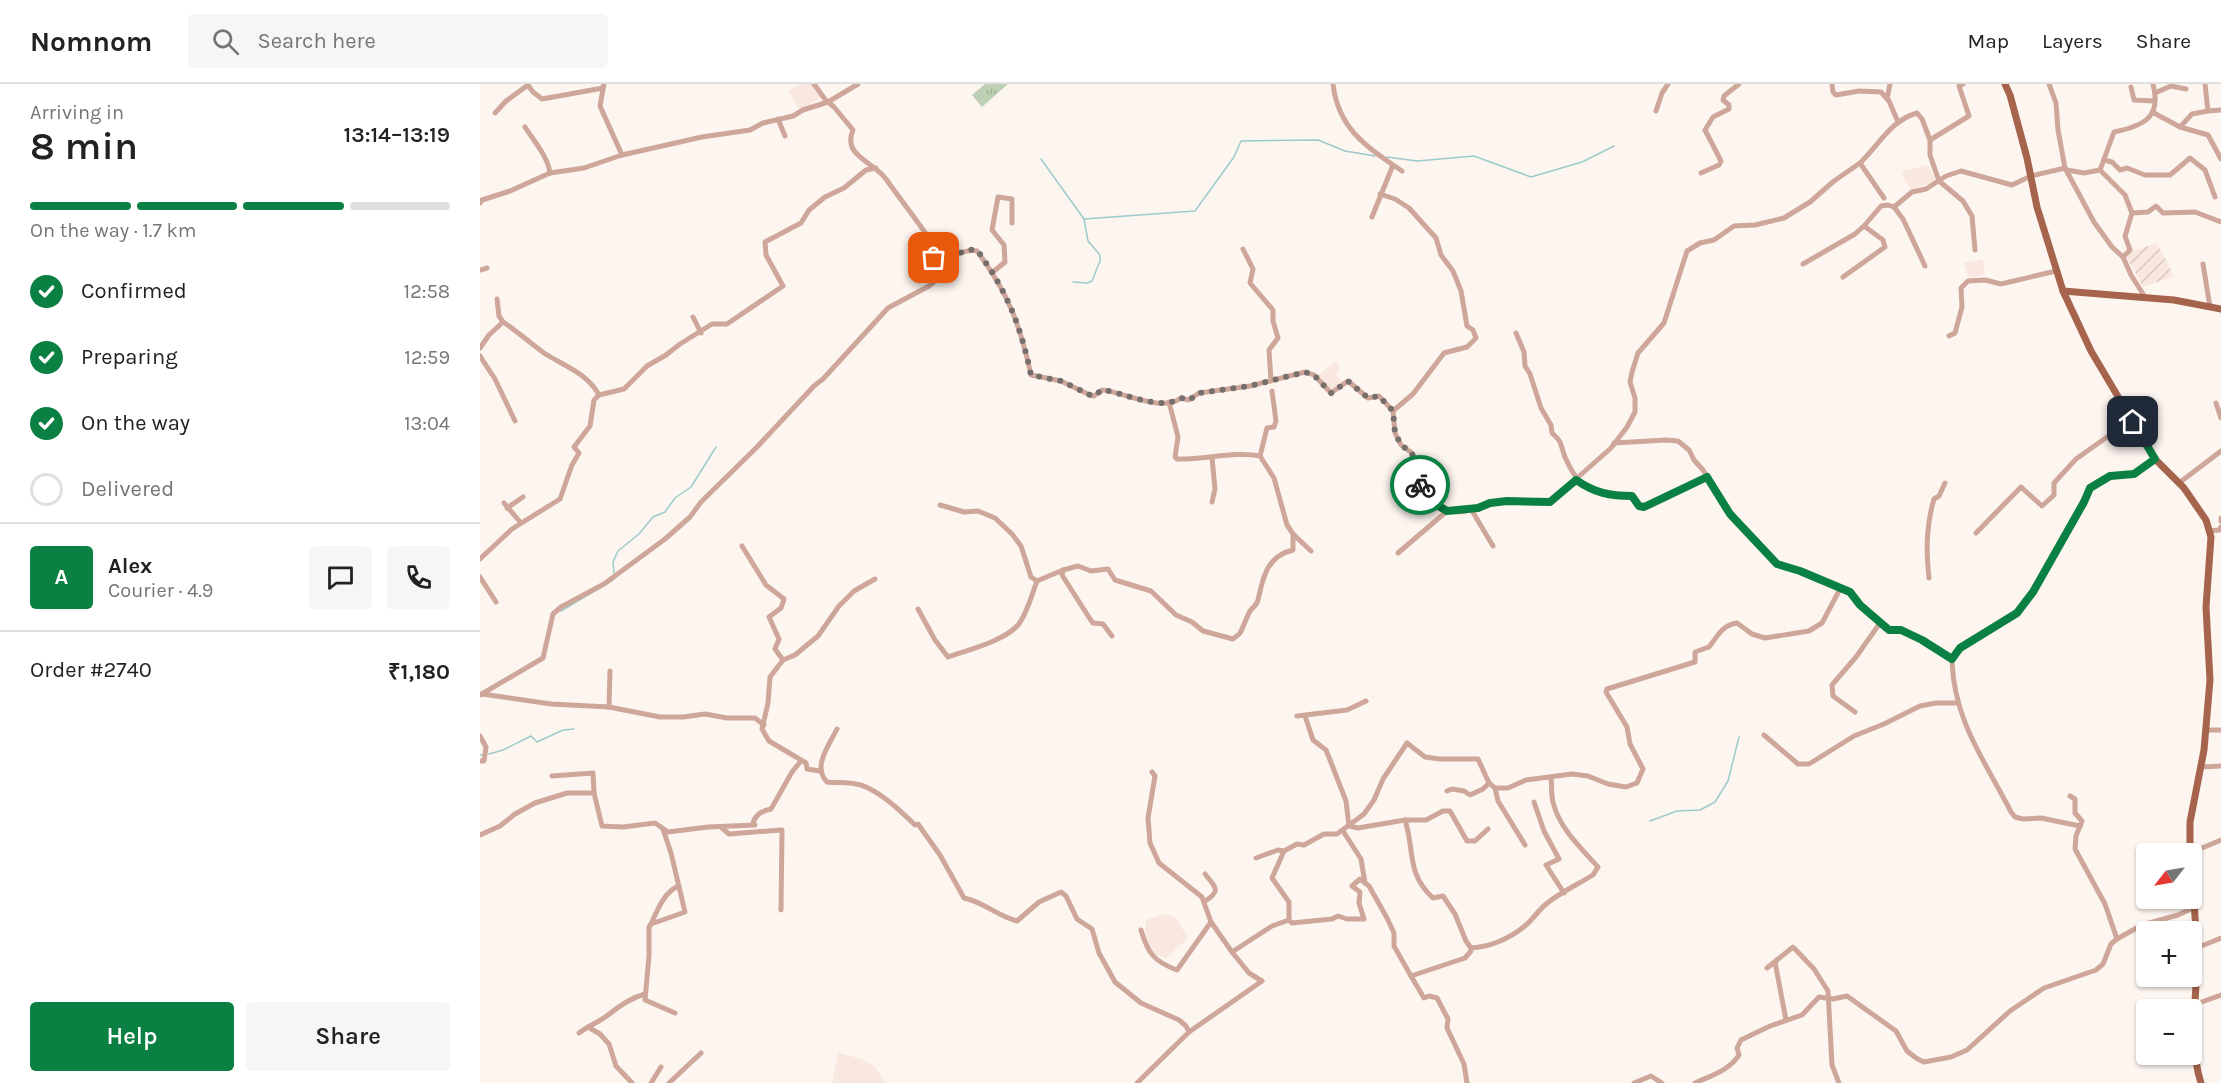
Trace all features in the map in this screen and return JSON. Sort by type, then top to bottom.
[{"type":"main road","points":[[2005,84],[2010,95],[2037,207],[2062,291],[2091,351],[2131,420],[2155,459],[2178,483],[2206,520],[2211,537],[2206,607],[2210,680],[2201,767],[2190,822],[2190,843]]},
{"type":"main road","points":[[2062,291],[2145,297],[2221,309]]},
{"type":"main road","points":[[2197,1065],[2201,1083]]},
{"type":"street","points":[[495,113],[528,84],[533,92],[542,99],[604,86],[600,106],[622,155]]},
{"type":"street","points":[[480,694],[543,658],[553,614],[633,564],[690,517],[701,502],[757,447],[813,386],[823,379],[888,308],[929,286],[940,277],[940,264],[934,258],[925,232],[876,168],[856,153],[850,145],[849,139],[853,130],[814,84]]},
{"type":"street","points":[[480,203],[482,200],[550,174],[584,168],[622,155],[702,137],[750,130],[763,123],[793,116],[827,102],[858,84]]},
{"type":"street","points":[[1334,84],[1338,110],[1345,123],[1360,140],[1402,171]]},
{"type":"street","points":[[1656,111],[1668,84]]},
{"type":"street","points":[[1701,173],[1719,165],[1721,161],[1705,130],[1713,117],[1729,109],[1729,105],[1723,100],[1724,96],[1739,84]]},
{"type":"street","points":[[1832,84],[1836,95],[1871,90],[1881,92],[1898,122]]},
{"type":"street","points":[[1887,99],[1890,84]]},
{"type":"street","points":[[1930,140],[1969,116],[1959,86],[1964,84]]},
{"type":"street","points":[[2100,170],[2114,132],[2135,127],[2149,119],[2154,113],[2153,84]]},
{"type":"street","points":[[2205,84],[2208,111]]},
{"type":"street","points":[[2052,85],[2066,169],[2094,222],[2112,247],[2123,256],[2131,275],[2145,297]]},
{"type":"street","points":[[2155,93],[2171,86],[2186,89]]},
{"type":"street","points":[[2131,87],[2134,100],[2154,101]]},
{"type":"street","points":[[2180,127],[2192,114],[2221,110]]},
{"type":"street","points":[[940,264],[972,249],[977,250],[993,272],[1012,307],[1031,375],[1061,381],[1090,395],[1094,396],[1102,390],[1118,392],[1147,402],[1175,402],[1181,398],[1189,400],[1206,391],[1250,386],[1305,372],[1314,375],[1331,393],[1348,381],[1368,398],[1379,396],[1393,411],[1395,433],[1401,445],[1412,453],[1425,498],[1447,511],[1470,509],[1507,501],[1550,502],[1576,480],[1614,443],[1635,412],[1635,398],[1630,382],[1638,353],[1664,323],[1687,251],[1700,243],[1714,240],[1734,226],[1755,225],[1784,218],[1810,202],[1834,181],[1860,164],[1892,126],[1909,115],[1917,113],[1922,119],[1930,140],[1930,155],[1939,181],[1963,201],[1972,216],[1975,250]]},
{"type":"street","points":[[2154,113],[2180,127],[2208,135],[2221,159]]},
{"type":"street","points":[[778,119],[785,136]]},
{"type":"street","points":[[525,127],[543,154],[550,174]]},
{"type":"street","points":[[2104,160],[2112,162],[2120,170],[2127,168],[2145,175],[2170,175],[2190,158],[2205,170],[2216,197]]},
{"type":"street","points":[[1860,164],[1884,198]]},
{"type":"street","points":[[1372,217],[1393,165]]},
{"type":"street","points":[[480,558],[520,523],[560,499],[572,465],[579,453],[574,447],[590,426],[594,400],[599,395],[624,389],[647,366],[715,323],[727,324],[783,286],[766,255],[765,242],[801,223],[809,210],[825,197],[844,188],[866,170],[876,168]]},
{"type":"street","points":[[1894,207],[1912,192],[1926,189],[1961,171],[2012,185],[2031,176],[2066,169],[2084,172],[2100,170]]},
{"type":"street","points":[[2100,170],[2125,195],[2132,213],[2125,236],[2130,249],[2123,256]]},
{"type":"street","points":[[1380,194],[1409,208],[1436,238],[1441,255],[1453,271],[1461,291],[1467,326],[1473,330],[1476,338],[1467,347],[1444,353],[1413,394],[1393,411]]},
{"type":"street","points":[[993,272],[1005,262],[1003,242],[992,230],[998,197],[1012,199],[1012,223]]},
{"type":"street","points":[[1803,264],[1847,239],[1864,226],[1881,206],[1888,205],[1894,207],[1907,226],[1925,266]]},
{"type":"street","points":[[2132,213],[2148,212],[2156,206],[2163,213],[2195,212],[2221,222]]},
{"type":"street","points":[[1843,277],[1885,247],[1883,240],[1864,226]]},
{"type":"street","points":[[1243,249],[1253,269],[1250,283],[1273,310],[1273,321],[1278,338],[1269,350],[1271,381]]},
{"type":"street","points":[[2203,264],[2210,307]]},
{"type":"street","points":[[480,270],[487,268]]},
{"type":"street","points":[[1948,336],[1955,333],[1962,307],[1961,288],[1968,281],[1985,280],[2001,284],[2056,271]]},
{"type":"street","points":[[497,299],[499,316],[503,322],[545,353],[576,370],[594,385],[599,395]]},
{"type":"street","points":[[693,317],[701,333]]},
{"type":"street","points":[[480,348],[489,335],[503,322]]},
{"type":"street","points":[[1516,333],[1524,352],[1525,366],[1530,374],[1541,408],[1551,425],[1552,432],[1561,442],[1576,480],[1591,490],[1605,495],[1632,496],[1639,506],[1644,507],[1707,477]]},
{"type":"street","points":[[480,356],[495,380],[515,421]]},
{"type":"street","points":[[1272,391],[1275,427],[1267,428],[1260,456],[1274,478],[1287,525],[1311,551]]},
{"type":"street","points":[[1169,402],[1178,437],[1175,457],[1178,459],[1212,458],[1238,453],[1260,456]]},
{"type":"street","points":[[2216,403],[2221,418]]},
{"type":"street","points":[[1976,533],[2021,487],[2042,506],[2054,495],[2054,483],[2076,459],[2131,420]]},
{"type":"street","points":[[1614,443],[1678,441],[1689,450],[1730,514],[1777,564],[1850,592],[1860,605],[1889,630],[1901,630],[1952,659],[1960,648],[2017,613],[2033,592],[2090,488],[2110,476],[2134,474],[2155,459]]},
{"type":"street","points":[[2178,483],[2221,451]]},
{"type":"street","points":[[1212,458],[1215,489],[1212,502]]},
{"type":"street","points":[[1929,578],[1926,550],[1928,520],[1934,499],[1939,496],[1945,483]]},
{"type":"street","points":[[520,523],[506,505],[523,497]]},
{"type":"street","points":[[940,506],[964,512],[978,511],[995,518],[1021,546],[1031,577],[1037,581]]},
{"type":"street","points":[[1470,509],[1493,546]]},
{"type":"street","points":[[1398,553],[1447,511]]},
{"type":"street","points":[[2209,531],[2219,530],[2221,526]]},
{"type":"street","points":[[918,609],[935,640],[948,657],[1011,632],[1020,623],[1037,581],[1078,566],[1091,571],[1108,569],[1115,580],[1151,591],[1176,615],[1192,622],[1203,631],[1233,639],[1240,633],[1251,610],[1256,605],[1258,590],[1265,573],[1283,552],[1293,550],[1292,533]]},
{"type":"street","points":[[742,546],[766,585],[784,599],[781,608],[769,617],[779,639],[775,649],[783,660]]},
{"type":"street","points":[[1063,570],[1062,575],[1090,619],[1093,623],[1103,624],[1112,636]]},
{"type":"street","points":[[480,577],[496,602]]},
{"type":"street","points":[[820,771],[807,769],[806,763],[769,741],[762,729],[771,685],[770,677],[783,660],[795,655],[818,636],[839,606],[854,591],[875,579]]},
{"type":"street","points":[[1289,920],[1289,903],[1272,878],[1284,851],[1297,844],[1304,845],[1324,834],[1337,834],[1364,814],[1374,801],[1383,779],[1407,743],[1425,757],[1478,759],[1489,783],[1496,788],[1508,788],[1526,780],[1572,774],[1588,776],[1608,784],[1626,787],[1637,783],[1642,769],[1630,744],[1627,726],[1606,692],[1607,689],[1695,662],[1695,651],[1709,648],[1713,639],[1730,624],[1737,623],[1752,634],[1765,638],[1809,631],[1822,623],[1840,589]]},
{"type":"street","points":[[1855,712],[1833,696],[1832,686],[1880,622]]},
{"type":"street","points":[[1952,661],[1953,688],[1958,704],[1987,772],[2015,818],[2062,821],[2080,826]]},
{"type":"street","points":[[609,707],[610,671]]},
{"type":"street","points":[[480,694],[551,704],[609,707],[660,717],[705,714],[727,718],[755,718],[764,725]]},
{"type":"street","points":[[1297,716],[1347,710],[1366,701]]},
{"type":"street","points":[[1764,735],[1798,764],[1809,764],[1854,736],[1920,706],[1936,702],[1958,704]]},
{"type":"street","points":[[1305,716],[1313,740],[1326,750],[1346,801],[1350,826]]},
{"type":"street","points":[[837,729],[824,755],[820,771],[821,776],[827,782],[855,783],[866,788],[899,809],[915,825],[918,824],[940,855],[963,898],[985,904],[998,914],[1017,921],[1039,902],[1061,892],[1066,896],[1077,919],[1092,930],[1099,953],[1115,982],[1141,1003],[1171,1016],[1186,1026],[1189,1032]]},
{"type":"street","points":[[2206,730],[2221,730]]},
{"type":"street","points":[[480,736],[487,750],[484,761],[480,761]]},
{"type":"street","points":[[552,776],[593,773],[594,793],[602,826],[623,827],[656,823],[668,832],[755,825],[755,818],[762,811],[771,809],[792,772],[801,761]]},
{"type":"street","points":[[2201,767],[2221,766]]},
{"type":"street","points":[[1137,1083],[1189,1032],[1262,981],[1249,973],[1232,952],[1211,922],[1202,897],[1159,864],[1150,843],[1148,818],[1155,776],[1152,772]]},
{"type":"street","points":[[1471,948],[1504,940],[1527,924],[1545,904],[1593,875],[1598,867],[1579,848],[1559,817],[1552,801],[1551,778]]},
{"type":"street","points":[[1447,791],[1452,789],[1464,791],[1470,795],[1483,789],[1489,783]]},
{"type":"street","points":[[1496,788],[1498,801],[1525,845]]},
{"type":"street","points":[[480,835],[500,826],[535,803],[567,793],[594,793]]},
{"type":"street","points":[[2070,796],[2075,799],[2075,813],[2082,821],[2076,836],[2075,849],[2105,904],[2117,939]]},
{"type":"street","points":[[1534,802],[1544,831],[1559,859],[1546,865],[1564,893]]},
{"type":"street","points":[[1350,826],[1358,828],[1405,820],[1426,820],[1443,811],[1450,811],[1467,841],[1470,842],[1488,829]]},
{"type":"street","points":[[1405,820],[1409,832],[1415,877],[1422,889],[1433,898],[1443,896],[1455,914],[1471,948]]},
{"type":"street","points":[[651,924],[685,912],[671,852],[662,827]]},
{"type":"street","points":[[722,828],[729,834],[782,830],[781,909]]},
{"type":"street","points":[[1343,831],[1361,859],[1365,883]]},
{"type":"street","points":[[2202,848],[2221,840]]},
{"type":"street","points":[[1256,858],[1278,850],[1284,851]]},
{"type":"street","points":[[1204,902],[1216,892],[1205,874]]},
{"type":"street","points":[[1289,920],[1292,923],[1332,919],[1338,916],[1347,919],[1364,919],[1359,903],[1360,892],[1352,886],[1360,879],[1369,886],[1390,924],[1394,933],[1394,946],[1411,976],[1425,998],[1429,996],[1437,998],[1448,1019],[1448,1028],[1464,1064],[1467,1083]]},
{"type":"street","points":[[675,1013],[645,1000],[645,994],[649,956],[648,930],[669,890],[678,886]]},
{"type":"street","points":[[1695,1083],[1722,1070],[1736,1059],[1739,1055],[1737,1048],[1740,1040],[1802,1015],[1819,997],[1847,996],[1896,1031],[1907,1051],[1924,1062],[1967,1050],[2010,1011],[2044,988],[2096,970],[2103,964],[2111,944],[2117,939],[2142,925],[2191,909]]},
{"type":"street","points":[[1232,952],[1272,926],[1289,920]]},
{"type":"street","points":[[1141,930],[1148,953],[1167,967],[1177,970],[1211,922]]},
{"type":"street","points":[[2202,944],[2221,938]]},
{"type":"street","points":[[1767,968],[1793,947],[1814,969],[1828,991],[1832,1065],[1839,1083]]},
{"type":"street","points":[[1411,976],[1465,958],[1471,948]]},
{"type":"street","points":[[1774,962],[1786,1020]]},
{"type":"street","points":[[579,1033],[615,1008],[645,994]]},
{"type":"street","points":[[2202,1002],[2221,995]]},
{"type":"street","points":[[588,1027],[600,1034],[609,1044],[616,1066],[632,1083]]},
{"type":"street","points":[[669,1083],[701,1053]]},
{"type":"street","points":[[651,1083],[661,1067]]},
{"type":"street","points":[[1634,1083],[1651,1076],[1662,1083]]},
{"type":"shaded area","points":[[799,84],[812,84],[821,98],[800,111],[788,91]]},
{"type":"shaded area","points":[[1928,165],[1936,182],[1911,189],[1903,178],[1902,171]]},
{"type":"shaded area","points":[[2157,243],[2174,276],[2143,287],[2125,254]]},
{"type":"shaded area","points":[[1983,259],[1985,275],[1969,278],[1964,263]]},
{"type":"shaded area","points":[[1336,361],[1340,368],[1337,375],[1343,383],[1330,391],[1318,375]]},
{"type":"shaded area","points":[[1165,914],[1176,918],[1188,938],[1166,958],[1154,954],[1145,932],[1146,920]]},
{"type":"shaded area","points":[[838,1053],[862,1059],[874,1066],[886,1083],[832,1083]]},
{"type":"green space","points":[[985,84],[1008,84],[982,107],[972,95]]},
{"type":"waterway","points":[[1084,219],[1195,211],[1234,157],[1241,141],[1318,140],[1345,151],[1375,156]]},
{"type":"waterway","points":[[1387,157],[1417,161],[1474,156],[1531,177],[1582,162],[1614,146]]},
{"type":"waterway","points":[[1041,159],[1084,219],[1088,241],[1100,255],[1092,281],[1073,282]]},
{"type":"waterway","points":[[614,573],[613,562],[618,551],[639,534],[653,517],[665,512],[675,498],[691,487],[716,447]]},
{"type":"waterway","points":[[561,611],[613,580]]},
{"type":"waterway","points":[[489,754],[503,750],[531,736],[537,742],[563,730],[574,729]]},
{"type":"waterway","points":[[1650,821],[1677,811],[1700,810],[1715,802],[1728,781],[1739,737]]},
{"type":"way so far","points":[[934,258],[940,264],[972,249],[977,250],[995,274],[1009,300],[1019,327],[1031,375],[1061,381],[1094,396],[1102,390],[1118,392],[1147,402],[1175,402],[1181,398],[1189,400],[1199,393],[1250,386],[1305,372],[1314,375],[1331,393],[1348,381],[1368,398],[1379,396],[1393,411],[1396,424],[1395,433],[1401,445],[1412,453],[1420,485]]},
{"type":"route","points":[[1420,485],[1425,498],[1447,511],[1478,508],[1490,503],[1507,501],[1550,502],[1576,480],[1591,490],[1605,495],[1632,496],[1639,506],[1644,507],[1707,477],[1730,514],[1777,564],[1850,592],[1860,605],[1889,630],[1901,630],[1937,648],[1952,659],[1960,648],[2017,613],[2033,592],[2090,488],[2110,476],[2134,474],[2155,459],[2133,422]]}]
